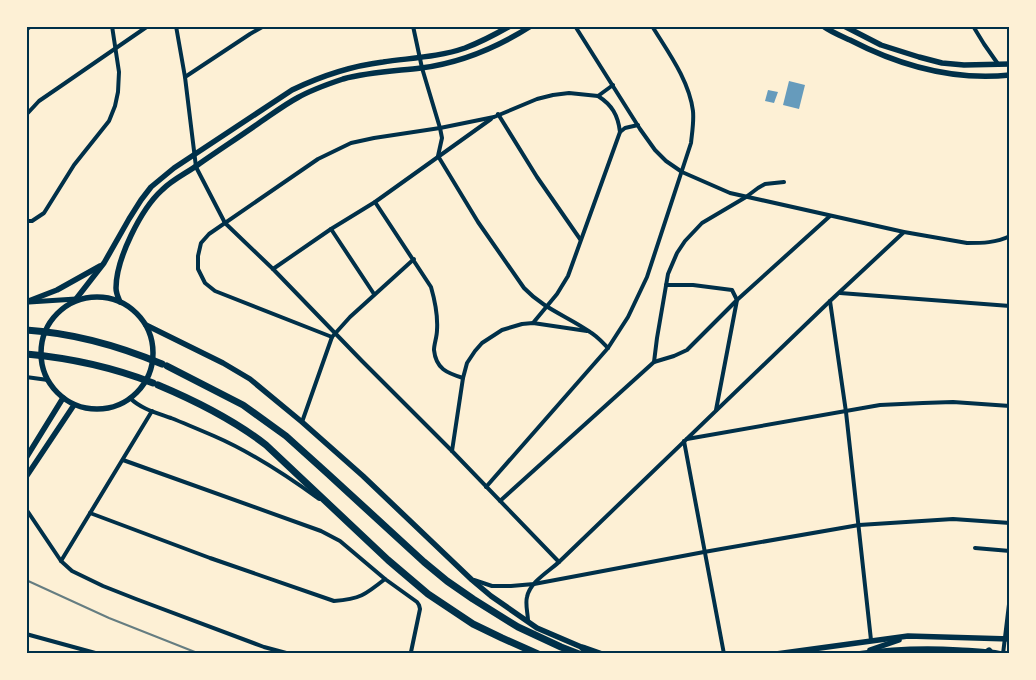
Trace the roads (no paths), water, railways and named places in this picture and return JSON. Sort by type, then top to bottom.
[{"type":"highway","points":[[26,330],[96,342],[142,356],[165,365],[243,405],[286,436],[424,562],[453,585],[518,627],[561,647],[600,654]]},
{"type":"highway","points":[[26,354],[83,361],[117,370],[176,393],[228,420],[254,436],[283,460],[388,560],[428,594],[486,631],[538,654]]},
{"type":"main road","points":[[822,26],[892,60],[919,68],[976,76],[1010,75]]},
{"type":"main road","points":[[844,26],[881,45],[942,63],[964,65],[1010,64]]},
{"type":"main road","points":[[76,299],[98,297],[120,302],[138,315],[150,335],[153,353],[150,371],[130,398],[116,406],[99,410],[82,408],[63,398],[52,387],[44,373],[42,351],[48,329],[54,319],[61,310],[76,299],[104,263],[141,200],[151,187],[195,154],[292,90],[312,80],[362,65],[443,54],[465,48],[509,27]]},
{"type":"main road","points":[[120,302],[116,290],[116,280],[125,248],[144,212],[162,190],[174,180],[298,98],[343,79],[374,73],[422,68],[482,52],[514,37],[528,27]]},
{"type":"main road","points":[[26,302],[57,290],[104,263]]},
{"type":"main road","points":[[146,326],[224,363],[250,379],[363,476],[491,596],[537,628],[581,651],[606,654]]},
{"type":"main road","points":[[26,458],[63,398]]},
{"type":"main road","points":[[26,477],[74,405]]},
{"type":"main road","points":[[858,654],[908,636]]},
{"type":"main road","points":[[776,654],[908,636],[1007,638]]},
{"type":"main road","points":[[858,654],[894,649],[930,648],[1002,654]]},
{"type":"street","points":[[26,30],[31,26]]},
{"type":"street","points":[[26,221],[32,221],[44,213],[74,165],[109,120],[118,92],[119,72],[112,26]]},
{"type":"street","points":[[26,115],[39,101],[148,26]]},
{"type":"street","points":[[176,26],[185,76],[196,166],[225,223],[273,268],[334,335],[362,361],[559,562]]},
{"type":"street","points":[[185,76],[264,26]]},
{"type":"street","points":[[413,26],[419,58],[442,138],[438,156],[478,222],[524,288],[546,307],[591,332],[608,348]]},
{"type":"street","points":[[575,26],[655,150],[682,172],[730,193],[904,232],[977,243],[997,241],[1010,236]]},
{"type":"street","points":[[486,487],[608,348],[628,316],[647,277],[692,143],[693,111],[688,91],[672,59],[652,26]]},
{"type":"street","points":[[973,26],[998,64]]},
{"type":"street","points":[[598,96],[613,85]]},
{"type":"street","points":[[334,335],[214,291],[205,283],[198,269],[201,243],[209,234],[318,159],[351,144],[374,138],[440,128],[496,116],[537,99],[570,93],[598,96],[606,102],[613,108],[617,116],[620,132]]},
{"type":"street","points":[[273,268],[375,202],[496,116]]},
{"type":"street","points":[[496,116],[580,239]]},
{"type":"street","points":[[533,323],[557,294],[568,276],[620,132],[625,128],[638,124]]},
{"type":"street","points":[[654,362],[668,274],[677,253],[685,241],[702,223],[765,184],[784,182]]},
{"type":"street","points":[[375,202],[431,287],[435,303],[437,330],[434,349],[440,367],[446,372],[463,378]]},
{"type":"street","points":[[500,501],[654,362],[687,350],[737,300],[830,216]]},
{"type":"street","points":[[331,229],[374,294]]},
{"type":"street","points":[[528,621],[526,600],[527,594],[534,584],[904,232]]},
{"type":"street","points":[[302,422],[334,335],[350,316],[414,259]]},
{"type":"street","points":[[666,285],[693,285],[732,290],[737,300],[716,412]]},
{"type":"street","points":[[839,293],[1010,306]]},
{"type":"street","points":[[26,302],[76,299]]},
{"type":"street","points":[[830,301],[860,525],[871,640]]},
{"type":"street","points":[[452,452],[463,378],[468,363],[482,343],[494,335],[522,324],[533,323],[591,332]]},
{"type":"street","points":[[26,377],[48,380]]},
{"type":"street","points":[[130,398],[152,411],[215,436],[241,449],[298,484],[337,512]]},
{"type":"street","points":[[686,440],[880,405],[953,402],[1010,406]]},
{"type":"street","points":[[61,561],[152,411]]},
{"type":"street","points":[[686,440],[704,552],[724,654]]},
{"type":"street","points":[[123,460],[326,534],[340,541],[385,580],[416,602],[420,609],[410,653]]},
{"type":"street","points":[[26,509],[61,561],[72,571],[103,586],[264,647],[290,654]]},
{"type":"street","points":[[90,513],[210,558],[334,601],[348,600],[366,594],[385,580]]},
{"type":"street","points":[[472,580],[492,586],[534,584],[860,525],[953,518],[1010,523]]},
{"type":"street","points":[[975,548],[1010,551]]},
{"type":"street","points":[[1002,654],[1007,638],[1010,596]]},
{"type":"street","points":[[26,634],[99,654]]},
{"type":"water","points":[[789,81],[805,85],[799,109],[783,105]]},
{"type":"water","points":[[768,90],[778,92],[774,103],[765,101]]},
{"type":"railway","points":[[26,580],[109,618],[200,654]]}]
